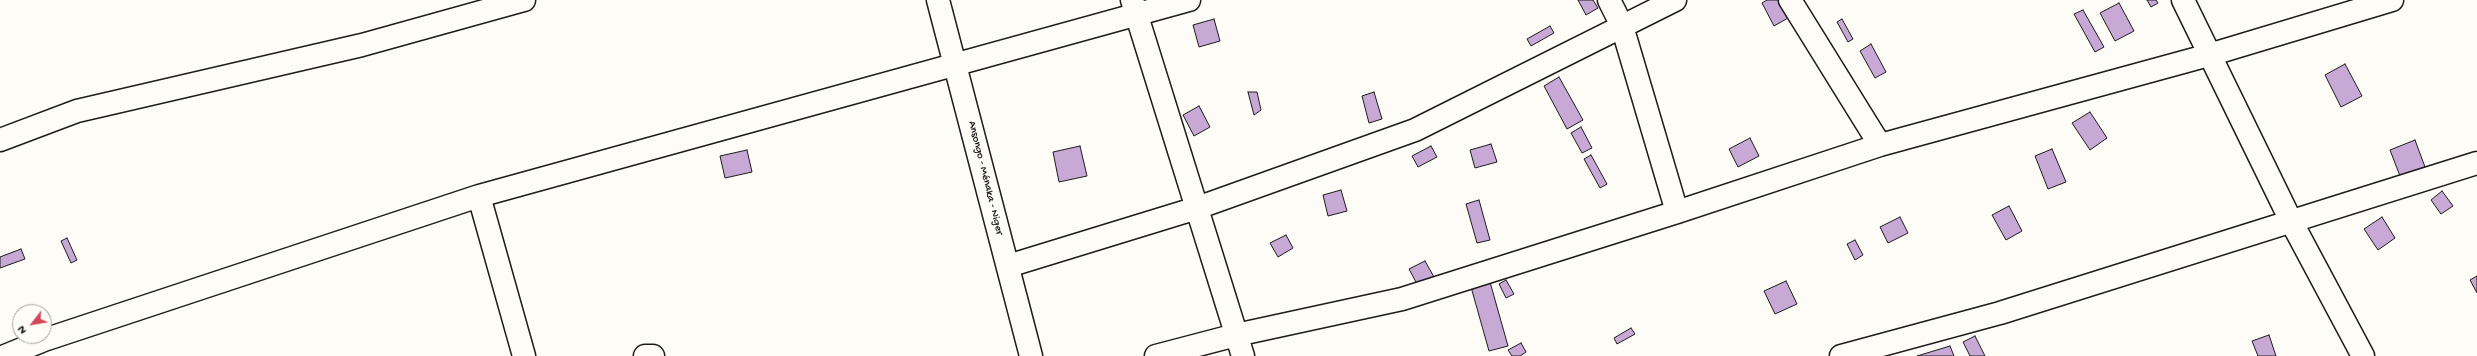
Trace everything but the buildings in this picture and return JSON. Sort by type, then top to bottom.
[{"type":"street","points":[[0,140],[77,111],[362,44],[524,0]]},
{"type":"street","name":"Ansongo - Ménaka - Niger","points":[[938,0],[1031,356]]},
{"type":"street","points":[[5,356],[44,340],[479,196],[956,65],[1134,7],[1189,0]]},
{"type":"street","points":[[1609,0],[1622,26],[1677,212]]},
{"type":"street","points":[[1008,266],[1197,208],[1414,130],[1674,0]]},
{"type":"street","points":[[1790,0],[1880,144]]},
{"type":"street","points":[[2183,0],[2291,221],[2360,355]]},
{"type":"street","points":[[1156,356],[1236,335],[1402,299],[1677,212],[1880,144],[2209,55],[2392,0]]},
{"type":"street","points":[[1134,7],[1243,356]]},
{"type":"street","points":[[1841,356],[2000,313],[2477,164]]},
{"type":"street","points":[[479,196],[524,356]]},
{"type":"street","points":[[645,356],[652,356]]}]
